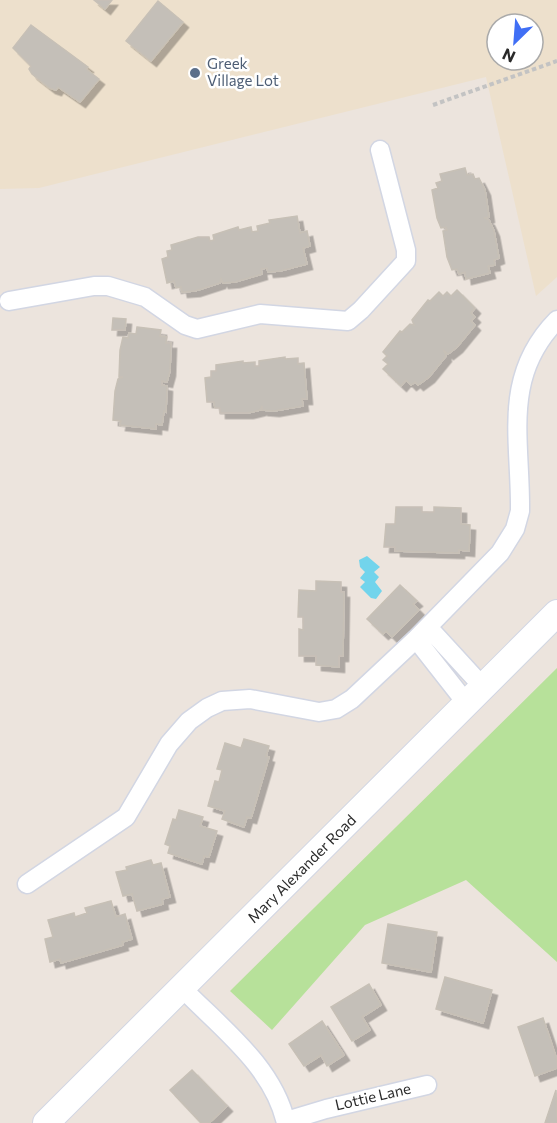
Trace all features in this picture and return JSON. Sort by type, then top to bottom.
[{"type":"street","points":[[3,302],[93,286],[108,286],[145,297],[185,325],[197,329],[260,314],[348,321],[362,310],[406,261],[406,250],[380,150]]},
{"type":"street","points":[[27,884],[126,816],[169,744],[189,721],[207,708],[222,701],[250,699],[319,712],[336,709],[352,699],[422,633],[500,553],[515,529],[520,511],[520,384],[533,351],[557,320]]},
{"type":"street","name":"Mary Alexander Road","points":[[46,1123],[557,613]]},
{"type":"street","points":[[422,633],[475,695]]},
{"type":"street","points":[[182,988],[266,1075],[278,1098],[286,1122]]},
{"type":"street","name":"Lottie Lane","points":[[286,1122],[326,1108],[427,1084]]},
{"type":"path","points":[[433,105],[557,61]]},
{"type":"shaded area","points":[[0,0],[557,0],[557,277],[536,296],[486,77],[39,188],[0,189]]},
{"type":"green space","points":[[557,668],[557,962],[466,880],[365,925],[272,1030],[230,991]]},
{"type":"water","points":[[367,556],[380,567],[374,572],[379,577],[375,582],[382,591],[376,599],[371,598],[360,587],[365,582],[360,578],[365,572],[360,567],[359,560]]},
{"type":"building","points":[[94,0],[112,0],[105,9]]},
{"type":"building","points":[[158,1],[183,22],[151,61],[126,41]]},
{"type":"building","points":[[31,25],[88,67],[86,69],[99,79],[80,102],[58,87],[56,90],[50,88],[32,74],[29,69],[31,66],[13,48]]},
{"type":"building","points":[[465,168],[467,175],[473,174],[475,179],[479,178],[485,190],[489,217],[485,218],[489,220],[494,231],[499,258],[494,260],[495,265],[488,266],[490,273],[466,279],[465,272],[459,274],[457,269],[452,270],[447,257],[443,231],[447,230],[446,227],[441,228],[437,218],[432,190],[438,188],[436,183],[442,181],[440,174]]},
{"type":"building","points":[[297,216],[300,233],[307,231],[310,246],[303,248],[307,264],[280,271],[268,272],[267,268],[261,269],[262,274],[235,282],[223,283],[221,279],[220,283],[195,291],[182,292],[181,287],[176,288],[174,281],[167,283],[162,259],[168,257],[167,251],[172,250],[171,245],[198,237],[209,237],[210,241],[214,240],[213,235],[238,227],[239,230],[251,227],[252,232],[258,231],[257,226],[270,223],[269,220]]},
{"type":"building","points":[[457,290],[475,308],[471,313],[475,317],[471,321],[475,325],[457,347],[448,354],[444,351],[446,356],[429,377],[418,385],[415,382],[411,385],[406,380],[401,386],[383,369],[388,364],[383,360],[387,356],[383,352],[400,331],[402,332],[410,324],[414,325],[412,320],[428,300],[430,301],[439,292],[443,296],[447,292],[451,296]]},
{"type":"building","points":[[113,318],[126,319],[125,330],[112,330]]},
{"type":"building","points":[[137,327],[161,330],[160,336],[167,337],[166,343],[171,343],[170,371],[167,382],[162,381],[162,385],[167,386],[166,412],[164,411],[162,425],[156,424],[156,429],[120,425],[121,421],[113,420],[115,391],[118,379],[123,377],[119,377],[123,337],[128,338],[129,333],[136,334]]},
{"type":"building","points":[[285,357],[285,359],[298,358],[298,364],[304,363],[307,399],[302,399],[303,406],[274,411],[262,410],[262,406],[260,410],[248,413],[220,413],[220,408],[215,408],[214,402],[207,402],[205,378],[211,377],[211,371],[216,371],[216,365],[243,361],[243,363],[255,362],[255,366],[259,366],[259,361]]},
{"type":"building","points":[[396,507],[422,507],[422,512],[434,512],[434,507],[461,508],[461,524],[470,525],[469,551],[459,550],[459,553],[395,551],[395,547],[384,547],[386,524],[395,524]]},
{"type":"building","points":[[316,581],[341,582],[341,592],[344,592],[343,656],[339,656],[339,667],[316,665],[316,656],[299,656],[299,629],[303,630],[303,617],[298,617],[299,590],[316,591]]},
{"type":"building","points":[[400,585],[417,601],[413,604],[419,610],[392,637],[386,631],[383,634],[367,619]]},
{"type":"building","points":[[244,739],[269,746],[266,756],[269,757],[251,818],[247,817],[244,827],[222,819],[225,811],[208,806],[215,781],[219,782],[222,770],[217,769],[225,743],[241,748]]},
{"type":"building","points":[[179,810],[203,817],[200,826],[217,831],[209,857],[204,856],[202,864],[168,853],[170,846],[165,844],[173,819],[176,820]]},
{"type":"building","points":[[151,860],[153,865],[161,863],[170,897],[162,899],[163,904],[137,911],[132,894],[123,896],[116,872]]},
{"type":"building","points":[[111,901],[116,917],[125,914],[132,939],[122,942],[123,945],[61,963],[60,959],[50,962],[45,939],[53,937],[48,920],[74,913],[75,917],[87,913],[85,908]]},
{"type":"building","points":[[388,924],[437,932],[431,972],[382,963]]},
{"type":"building","points":[[445,977],[492,990],[483,1023],[436,1009]]},
{"type":"building","points":[[369,984],[381,1005],[362,1017],[370,1030],[352,1041],[331,1007]]},
{"type":"building","points":[[543,1018],[557,1060],[557,1068],[535,1076],[518,1027]]},
{"type":"building","points":[[322,1021],[344,1055],[327,1066],[321,1055],[304,1066],[289,1044]]},
{"type":"building","points":[[192,1070],[227,1106],[209,1123],[201,1123],[170,1090]]},
{"type":"building","points":[[556,1090],[557,1123],[545,1123]]},
{"type":"place","name":"Greek Village Lot","points":[[195,73]]}]
